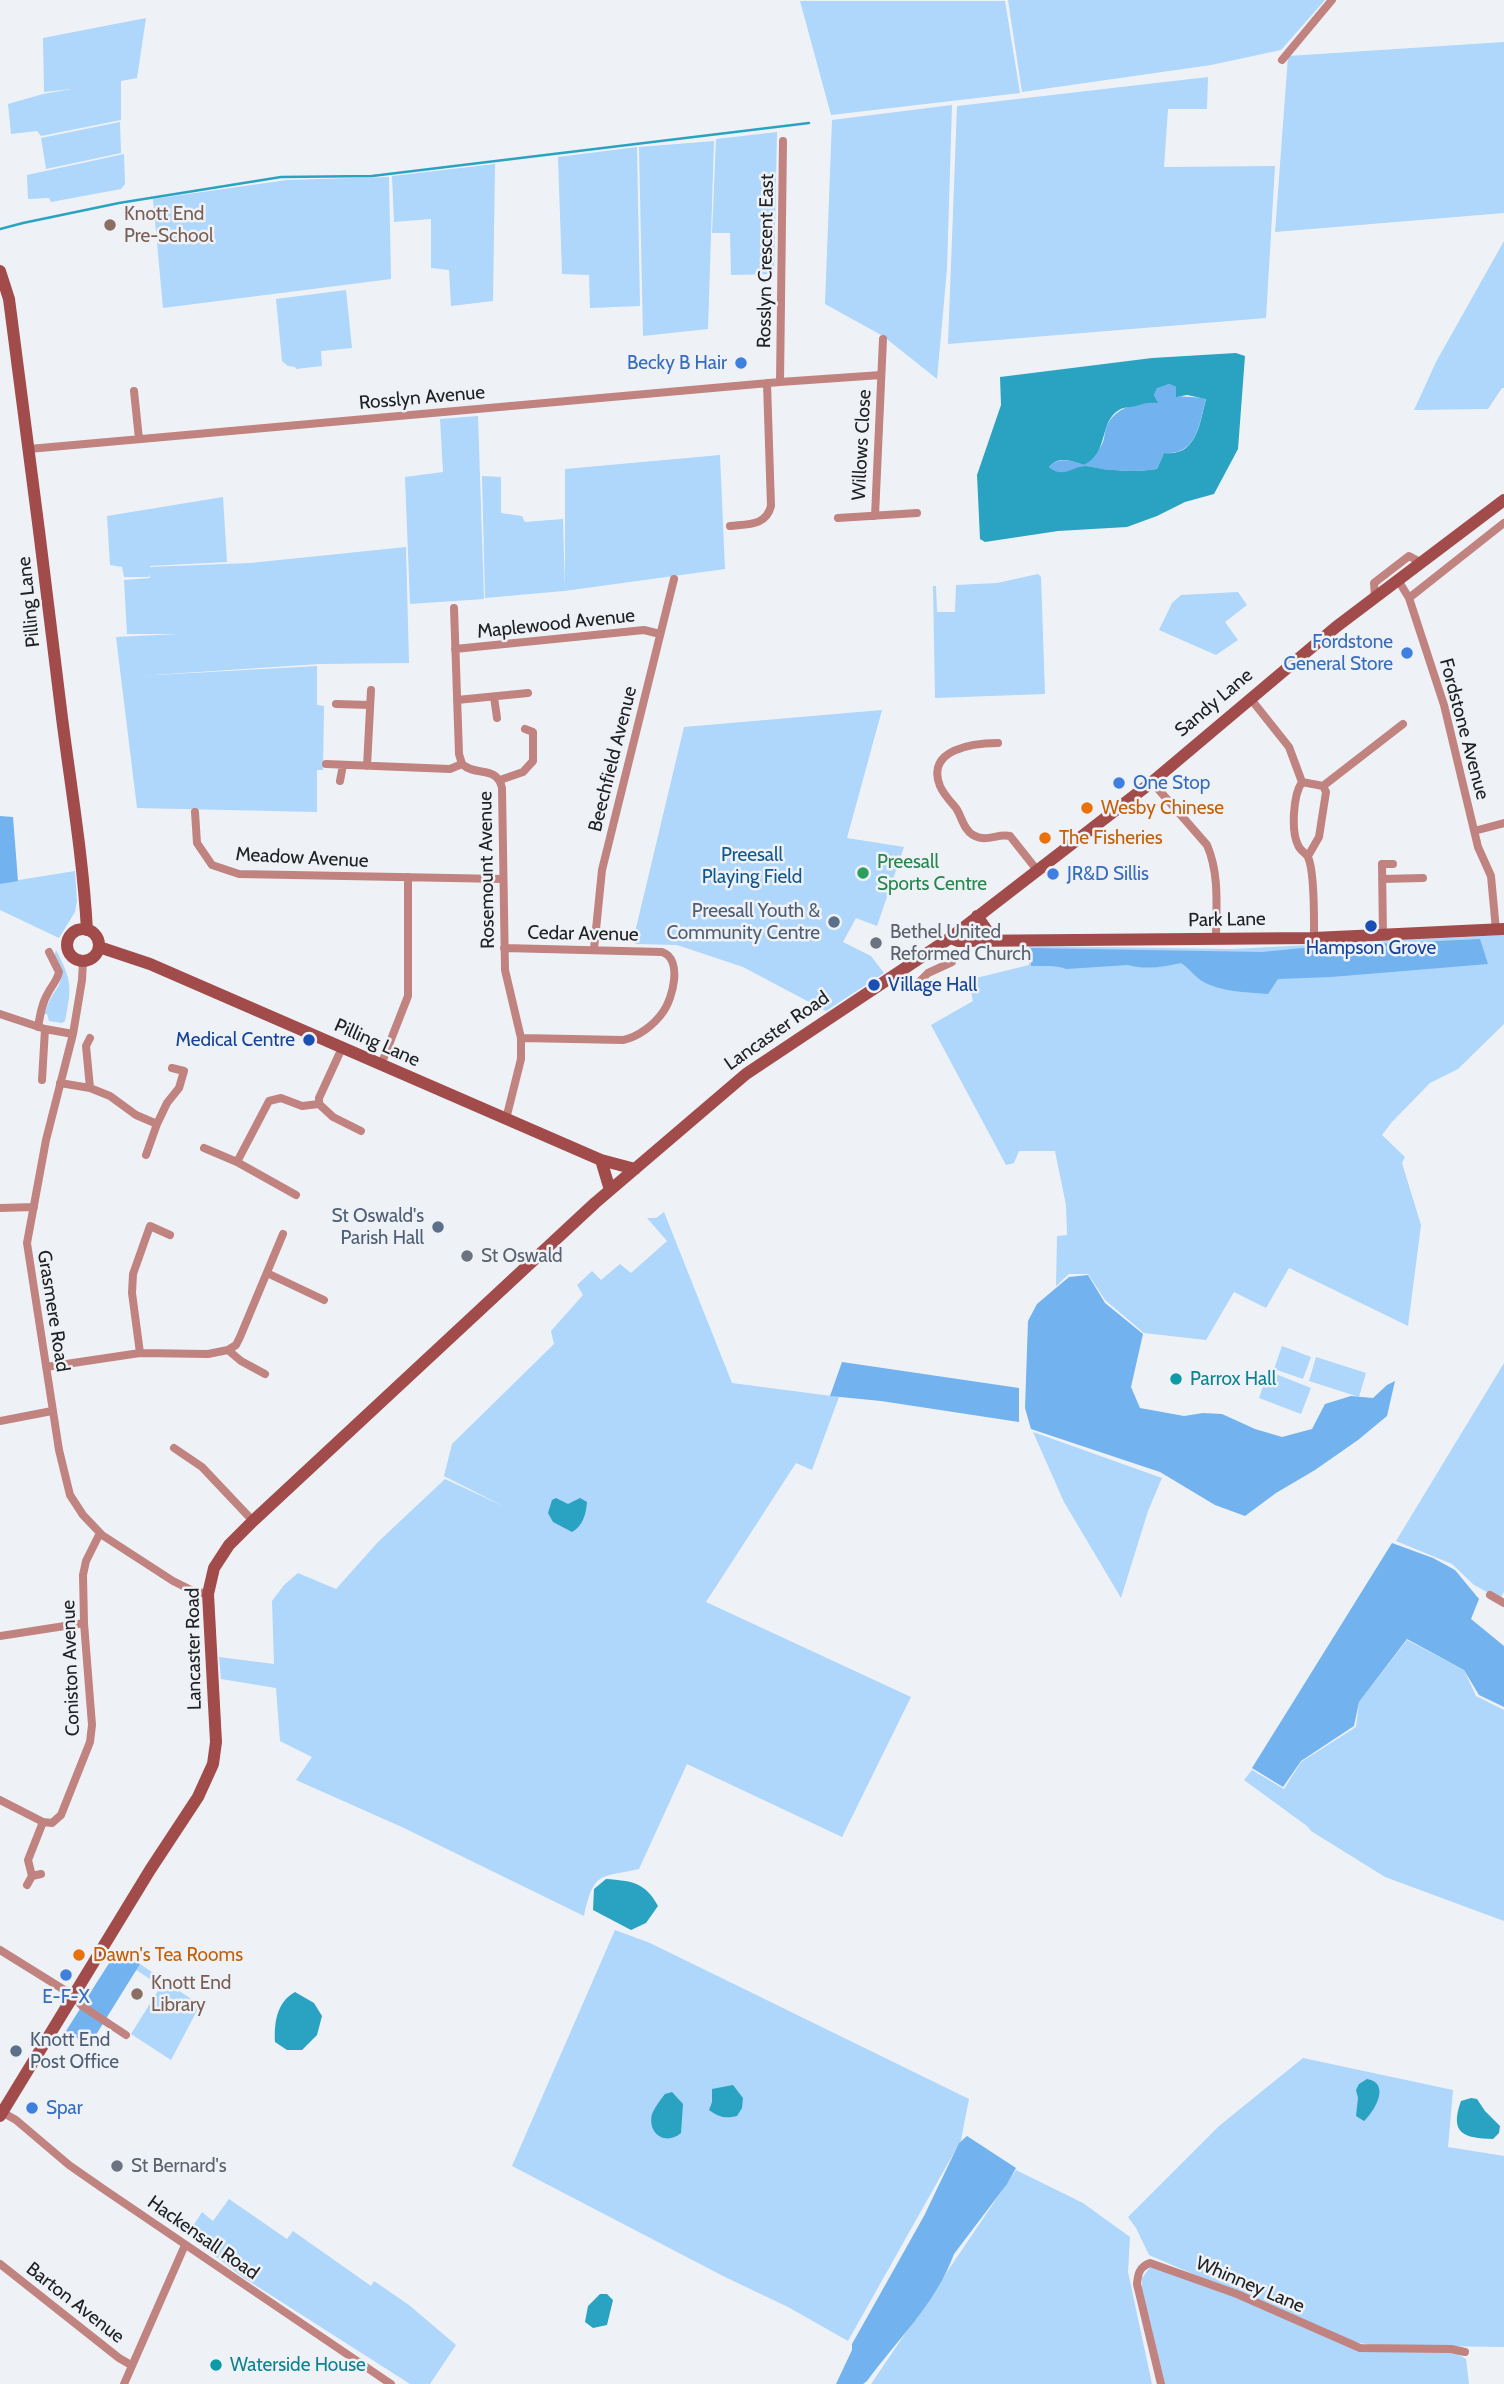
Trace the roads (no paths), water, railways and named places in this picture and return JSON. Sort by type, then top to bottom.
[{"type":"main road","name":"Pilling Lane","points":[[0,271],[9,299],[29,449],[83,866],[87,930]]},
{"type":"main road","name":"Sandy Lane","points":[[951,938],[1153,782],[1250,698],[1374,597],[1504,500]]},
{"type":"main road","points":[[977,916],[990,935],[990,940]]},
{"type":"main road","name":"Park Lane","points":[[951,938],[958,941],[1216,940],[1382,936],[1500,929]]},
{"type":"main road","points":[[87,930],[94,934],[99,947],[94,956],[83,961],[72,956],[67,943],[76,931],[87,930]]},
{"type":"main road","name":"Lancaster Road","points":[[1,2113],[150,1870],[198,1797],[213,1764],[216,1742],[208,1594],[214,1568],[229,1545],[342,1436],[610,1190],[762,1061],[951,938]]},
{"type":"main road","name":"Pilling Lane","points":[[99,947],[150,964],[632,1172]]},
{"type":"main road","points":[[601,1160],[610,1190]]},
{"type":"street","points":[[1282,60],[1332,0]]},
{"type":"street","name":"Rosslyn Crescent East","points":[[780,382],[783,141]]},
{"type":"street","name":"Willows Close","points":[[875,516],[883,339]]},
{"type":"street","name":"Willows Close","points":[[818,379],[881,376]]},
{"type":"street","name":"Rosslyn Avenue","points":[[29,449],[818,379]]},
{"type":"street","points":[[730,526],[760,522],[769,514],[771,506],[767,383]]},
{"type":"street","points":[[134,391],[139,439]]},
{"type":"street","name":"Willows Close","points":[[838,518],[917,513]]},
{"type":"street","points":[[1409,598],[1504,523]]},
{"type":"street","points":[[1374,597],[1374,583],[1409,556],[1422,563]]},
{"type":"street","name":"Beechfield Avenue","points":[[594,949],[602,870],[674,579]]},
{"type":"street","name":"Fordstone Avenue","points":[[1398,580],[1409,598],[1444,705],[1481,857],[1491,876],[1500,929]]},
{"type":"street","points":[[454,608],[459,754],[462,764]]},
{"type":"street","name":"Maplewood Avenue","points":[[456,649],[644,630],[660,634]]},
{"type":"street","points":[[367,766],[371,690]]},
{"type":"street","points":[[457,700],[528,694]]},
{"type":"street","points":[[494,697],[497,718]]},
{"type":"street","points":[[1250,698],[1289,747],[1302,782],[1296,797],[1295,832],[1297,844],[1308,856],[1313,887],[1314,938]]},
{"type":"street","points":[[337,704],[370,705]]},
{"type":"street","points":[[1302,782],[1323,786],[1402,724]]},
{"type":"street","points":[[500,780],[523,772],[533,761],[533,732],[525,729]]},
{"type":"street","points":[[998,743],[969,744],[948,754],[938,771],[940,786],[973,835],[988,839],[1010,836],[1037,870]]},
{"type":"street","name":"Rosemount Avenue","points":[[327,764],[450,769],[462,764],[471,770],[495,774],[500,780],[503,948],[505,970],[521,1038],[521,1059],[506,1119]]},
{"type":"street","points":[[340,782],[343,765]]},
{"type":"street","points":[[1153,782],[1207,845],[1212,857],[1216,883],[1216,940]]},
{"type":"street","points":[[1308,856],[1320,837],[1326,792],[1323,786]]},
{"type":"street","name":"Meadow Avenue","points":[[195,812],[197,843],[212,865],[239,874],[503,879]]},
{"type":"street","points":[[1474,831],[1504,823]]},
{"type":"street","points":[[1382,936],[1381,864],[1393,864]]},
{"type":"street","points":[[381,1065],[408,996],[408,877]]},
{"type":"street","points":[[1382,879],[1423,878]]},
{"type":"street","points":[[1494,906],[1504,905]]},
{"type":"street","name":"Cedar Avenue","points":[[503,948],[662,952],[671,957],[675,970],[668,1001],[660,1016],[638,1036],[623,1040],[521,1038]]},
{"type":"street","points":[[42,1080],[43,1004],[48,990],[57,981],[59,972],[49,957]]},
{"type":"street","name":"Grasmere Road","points":[[83,961],[73,1034],[46,1140],[27,1243],[52,1412],[70,1495],[83,1515],[100,1533],[173,1581],[192,1591],[208,1594]]},
{"type":"street","points":[[900,973],[906,985],[911,987],[928,973],[952,961]]},
{"type":"street","points":[[0,1014],[41,1028],[73,1034]]},
{"type":"street","points":[[90,1038],[86,1046],[90,1088]]},
{"type":"street","points":[[342,1048],[319,1098],[319,1104],[332,1117],[361,1131]]},
{"type":"street","points":[[146,1155],[167,1103],[188,1070],[172,1068]]},
{"type":"street","points":[[60,1083],[90,1088],[110,1096],[136,1115],[157,1124]]},
{"type":"street","points":[[237,1162],[269,1101],[281,1098],[302,1107],[319,1104]]},
{"type":"street","points":[[204,1148],[237,1162],[296,1195]]},
{"type":"street","points":[[0,1209],[11,1206],[34,1207]]},
{"type":"street","points":[[140,1353],[132,1293],[133,1274],[146,1225],[170,1235]]},
{"type":"street","points":[[46,1367],[140,1353],[208,1354],[228,1350],[236,1345],[240,1337],[283,1234]]},
{"type":"street","points":[[267,1273],[324,1300]]},
{"type":"street","points":[[228,1350],[241,1361],[265,1374]]},
{"type":"street","points":[[0,1421],[52,1412]]},
{"type":"street","points":[[174,1448],[202,1467],[253,1521]]},
{"type":"street","name":"Coniston Avenue","points":[[43,1822],[52,1823],[61,1815],[90,1742],[92,1725],[83,1575],[86,1561],[100,1533]]},
{"type":"street","points":[[1490,1595],[1504,1604]]},
{"type":"street","points":[[0,1636],[84,1623]]},
{"type":"street","points":[[0,1800],[43,1822],[28,1860],[36,1875],[27,1885]]},
{"type":"street","points":[[0,1950],[74,1996],[82,2006],[126,2035]]},
{"type":"street","name":"Hackensall Road","points":[[1,2113],[16,2120],[69,2165],[184,2245],[391,2384]]},
{"type":"street","points":[[124,2384],[184,2245]]},
{"type":"street","name":"Whinney Lane","points":[[1161,2384],[1137,2284],[1138,2272],[1150,2263],[1237,2294],[1360,2348],[1451,2348],[1465,2352]]},
{"type":"street","name":"Barton Avenue","points":[[0,2264],[131,2365]]},
{"type":"waterway","points":[[0,229],[119,203],[281,177],[372,176],[809,123]]},
{"type":"place","name":"Knott End Pre-School","points":[[110,225]]},
{"type":"place","name":"Becky B Hair","points":[[741,363]]},
{"type":"place","name":"Fordstone General Store","points":[[1407,653]]},
{"type":"place","name":"One Stop","points":[[1119,783]]},
{"type":"place","name":"Wesby Chinese","points":[[1087,808]]},
{"type":"place","name":"The Fisheries","points":[[1045,838]]},
{"type":"place","name":"Preesall Sports Centre","points":[[863,873]]},
{"type":"place","name":"JR&D Sillis","points":[[1053,874]]},
{"type":"place","name":"Preesall Youth & Community Centre","points":[[834,922]]},
{"type":"place","name":"Hampson Grove","points":[[1371,926]]},
{"type":"place","name":"Bethel United Reformed Church","points":[[876,943]]},
{"type":"place","name":"Village Hall","points":[[874,985]]},
{"type":"place","name":"Medical Centre","points":[[309,1040]]},
{"type":"place","name":"St Oswald's Parish Hall","points":[[438,1227]]},
{"type":"place","name":"St Oswald","points":[[467,1256]]},
{"type":"place","name":"Parrox Hall","points":[[1176,1379]]},
{"type":"place","name":"Dawn's Tea Rooms","points":[[79,1955]]},
{"type":"place","name":"E-F-X","points":[[66,1975]]},
{"type":"place","name":"Knott End Library","points":[[137,1994]]},
{"type":"place","name":"Knott End Post Office","points":[[16,2051]]},
{"type":"place","name":"Spar","points":[[32,2108]]},
{"type":"place","name":"St Bernard's","points":[[117,2166]]},
{"type":"place","name":"Waterside House","points":[[216,2365]]},
{"type":"park label","name":"Preesall Playing Field","points":[[752,866]]}]
